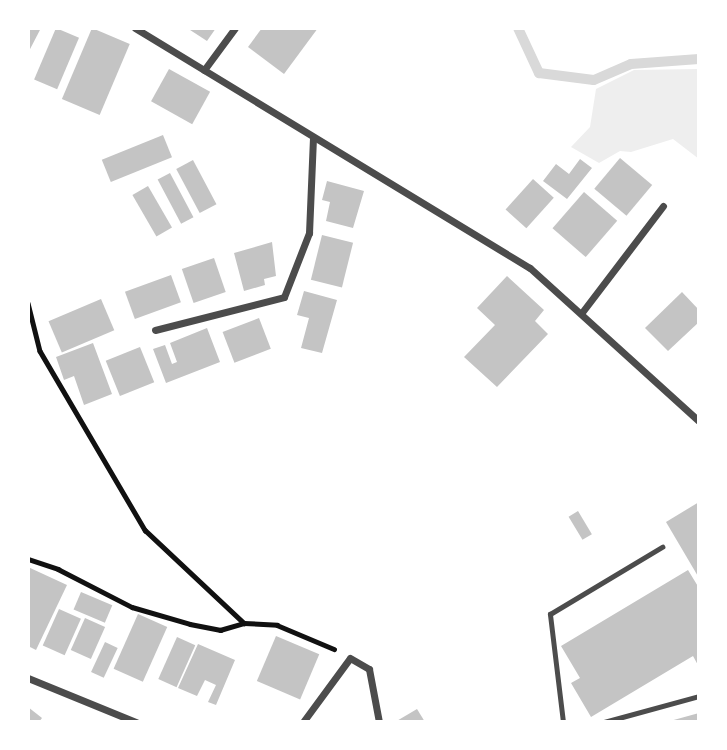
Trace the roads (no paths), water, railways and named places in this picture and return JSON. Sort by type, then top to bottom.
[{"type":"street","points":[[135,28],[313,139],[411,193],[498,247],[583,311],[699,421]]},
{"type":"street","points":[[204,69],[234,28]]},
{"type":"street","points":[[155,330],[284,297],[309,233],[313,139]]},
{"type":"street","points":[[583,311],[663,206]]},
{"type":"street","points":[[303,722],[350,659],[369,669],[379,722]]},
{"type":"street","points":[[28,678],[136,722]]},
{"type":"lane","points":[[563,722],[550,614],[662,547]]},
{"type":"lane","points":[[604,722],[699,696]]},
{"type":"waterway","points":[[518,28],[539,73],[594,80],[631,64],[699,59]]}]
